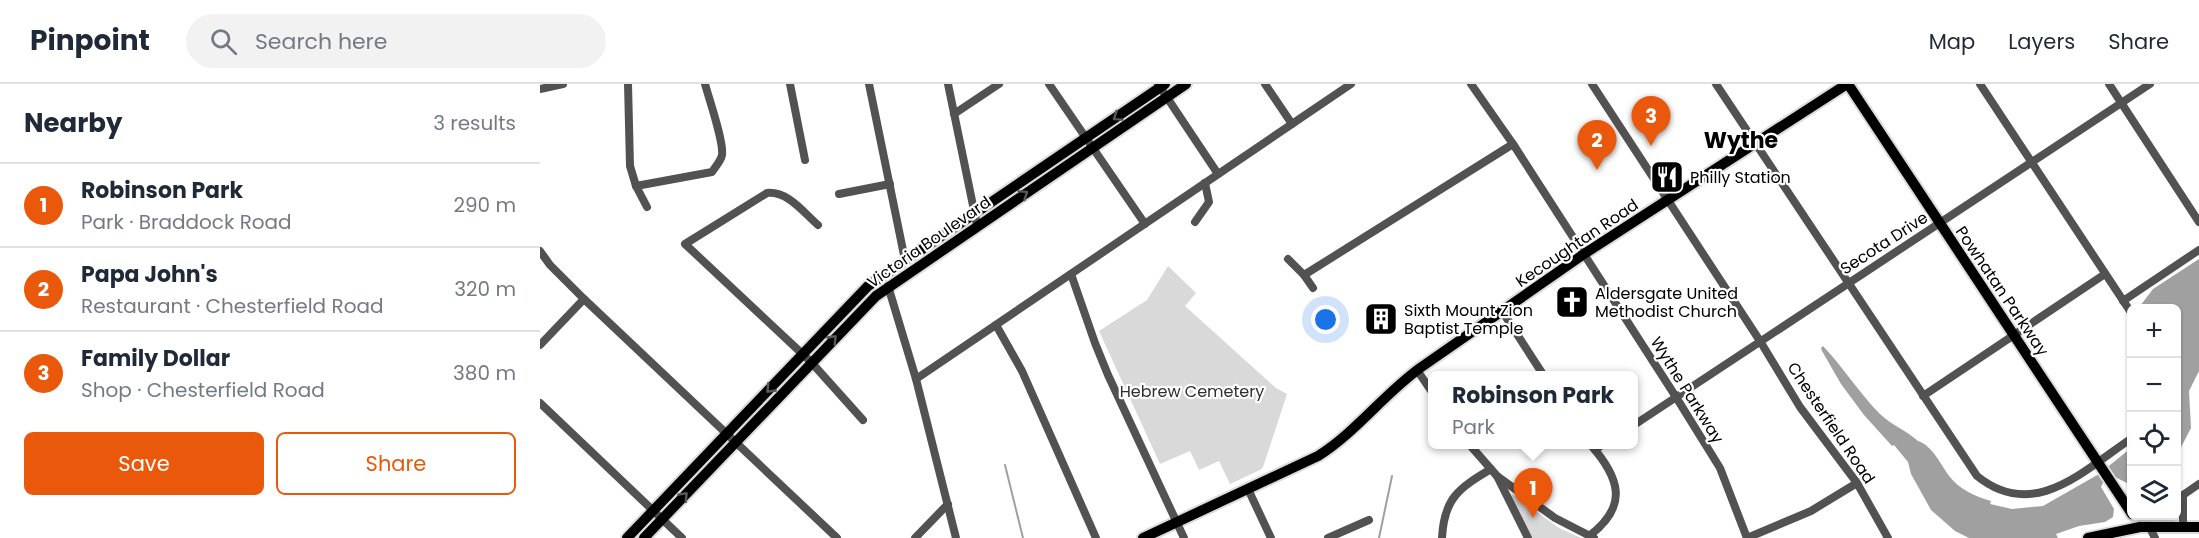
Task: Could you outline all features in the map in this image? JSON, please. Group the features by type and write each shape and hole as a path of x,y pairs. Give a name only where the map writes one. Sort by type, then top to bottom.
{"main road":[{"name":"Victoria Boulevard","path":"627,538 868,286 974,213 1186,84"},
{"name":"Kecoughtan Road","path":"1143,538 1318,456 1334,446 1417,370 1584,254 1847,84"},
{"name":"Powhatan Parkway","path":"1847,84 2127,507"},
{"name":"Victoria Boulevard","path":"644,538 866,304 1089,142 1161,85"},
{"name":"Powhatan Parkway","path":"2137,520 2144,526"},
{"path":"2088,538 2144,526 2199,527"}],"street":[{"path":"540,89 563,84"},
{"path":"627,84 630,166 636,186 647,207"},
{"path":"636,186 712,172 722,155 705,84"},
{"path":"790,84 805,160"},
{"path":"869,84 905,260"},
{"path":"948,84 977,225"},
{"path":"954,114 999,84"},
{"path":"1049,84 1145,224"},
{"path":"1265,84 1292,124"},
{"path":"916,379 1352,84"},
{"name":"Wythe Parkway","path":"1472,84 1513,144 1720,468 1747,538"},
{"name":"Chesterfield Road","path":"1592,84 1760,341 1800,407 1857,483 1888,538"},
{"path":"1716,84 1977,476 1989,486 2003,492 2025,496 2045,492 2103,470 2127,444"},
{"path":"1980,84 2127,307"},
{"path":"2109,84 2199,222"},
{"name":"Secota Drive","path":"1638,421 2150,84"},
{"path":"1161,85 1218,174"},
{"path":"1304,275 1513,144"},
{"path":"1195,222 1209,202 1205,183"},
{"path":"839,194 890,184"},
{"path":"818,225 785,196 777,192 766,193 685,244 803,354 863,420"},
{"path":"2123,301 2199,250"},
{"path":"540,251 550,265 584,299 837,538"},
{"path":"1288,259 1313,288"},
{"path":"1071,274 1108,375 1184,538"},
{"path":"1923,396 2106,274"},
{"path":"888,286 916,379 956,538"},
{"path":"540,345 584,299"},
{"path":"1502,312 1541,371"},
{"path":"996,325 1022,371 1096,538"},
{"path":"1417,370 1428,386"},
{"path":"540,403 682,538"},
{"path":"1473,449 1497,476 1555,518 1592,537 1611,514 1617,493 1610,471 1594,449"},
{"path":"1442,538 1445,512 1453,495 1467,483 1491,469"},
{"path":"1497,476 1528,538"},
{"path":"1747,538 1811,511 1857,483"},
{"path":"2183,527 2183,495 2199,484"},
{"path":"1248,489 1271,538"},
{"path":"915,538 948,504"},
{"path":"1328,538 1369,520"},
{"name":"Powhatan Parkway","path":"2144,526 2155,538"}],"green space":[{"name":"Hebrew Cemetery","path":"1168,266 1196,293 1185,306 1276,388 1287,394 1263,467 1230,484 1219,461 1199,470 1190,451 1160,464 1099,331 1147,300"},
{"path":"1512,494 1559,528 1581,538 1531,538"}],"shaded area":[{"path":"2199,259 2199,371 2189,391 2191,428 2181,447 2181,304 2142,304 2153,289"},
{"path":"1823,346 1880,414 1928,447 1958,485 1974,495 1991,501 1990,504 2012,509 2043,506 2099,474 2127,451 2127,483 2113,476 2104,480 2101,487 2114,509 2113,517 2105,522 2079,526 2056,534 2058,538 1969,538 1955,531 1931,510 1911,474 1908,462 1864,415 1841,384 1821,348"}],"waterway":[{"path":"1005,465 1023,538"},
{"path":"1379,538 1392,476"}],"place":[{"name":"Family Dollar","path":"1651,146"},
{"name":"Papa John's","path":"1597,170"},
{"name":"Philly Station","path":"1667,177"},
{"name":"Aldersgate United Methodist Church","path":"1572,302"},
{"name":"Sixth Mount Zion Baptist Temple","path":"1381,319"},
{"name":"Robinson Park","path":"1533,518"}],"district":[{"name":"Wythe","path":"1741,140"}]}
